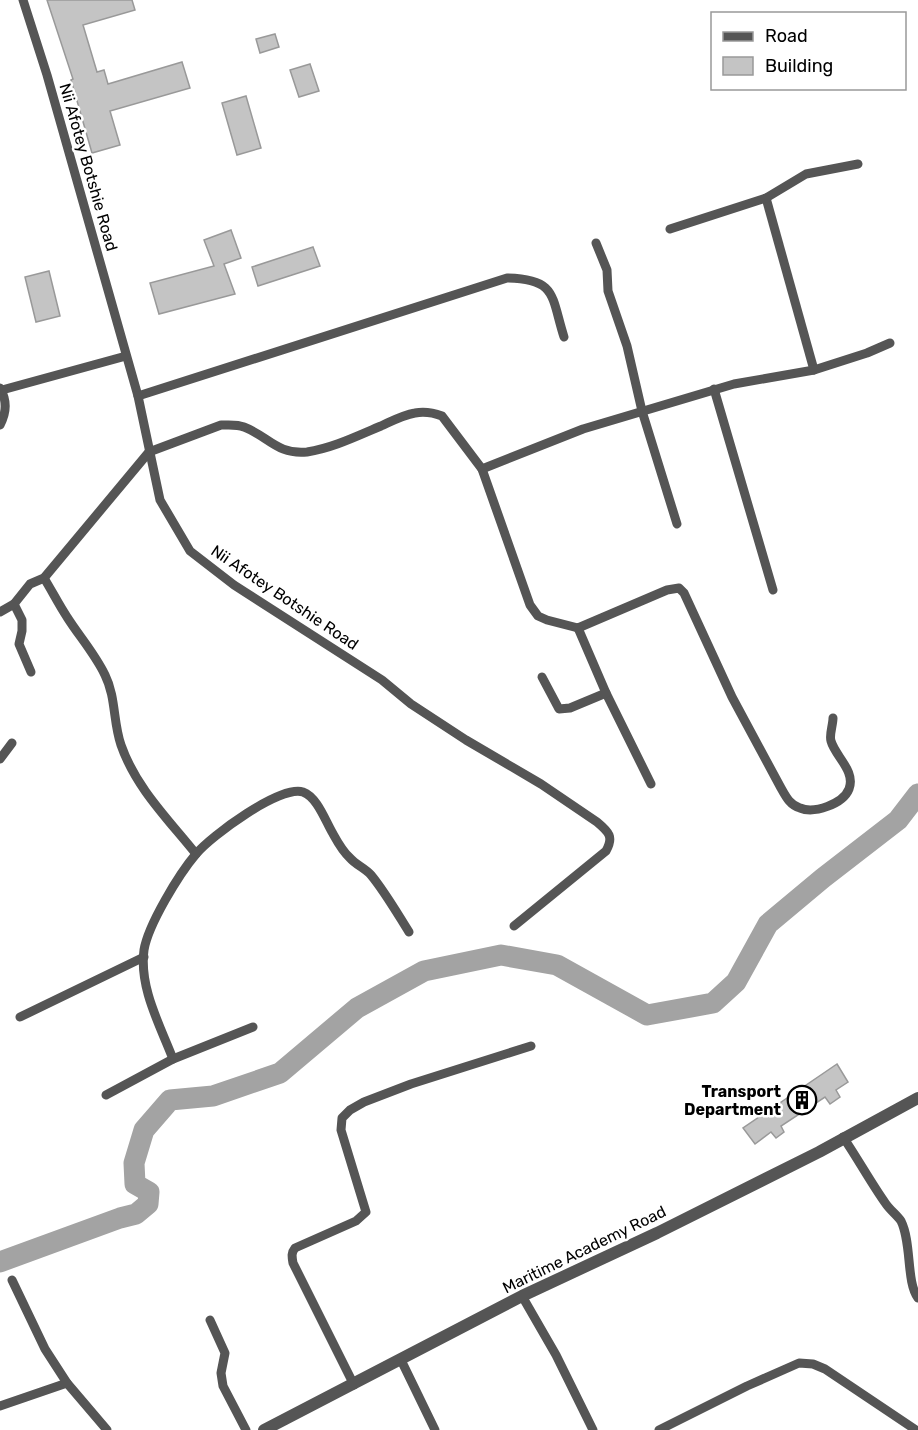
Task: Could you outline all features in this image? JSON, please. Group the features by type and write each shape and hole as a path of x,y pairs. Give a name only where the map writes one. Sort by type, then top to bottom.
{"street":[{"name":"Nii Afotey Botshie Road","path":"23,0 47,75 138,396 160,500 190,551 234,585 382,680 420,710 541,784 605,828 610,837 611,843 606,851 514,926"},
{"path":"670,229 766,198 806,174 858,164"},
{"path":"766,198 814,370"},
{"path":"596,243 607,270 608,291 627,346 642,411 676,524"},
{"path":"138,396 507,278 526,278 543,284 549,291 564,337"},
{"path":"482,469 583,429 714,389 814,370 890,343"},
{"path":"0,425 6,411 1,389 126,356"},
{"path":"714,389 773,590"},
{"path":"0,612 14,604 30,584 44,578 149,452 221,425 234,425 244,427 277,448 308,452 346,441 416,412 433,412 442,416 482,469 530,605 538,616 578,628 667,590 679,588 684,593 732,696 781,788 788,800 799,808 816,810 825,807 844,795 849,788 850,778 831,740 833,718"},
{"path":"44,578 105,675 112,692 115,723 129,766 141,786 196,854"},
{"path":"14,604 22,620 19,644 31,672"},
{"path":"578,628 606,693 651,783"},
{"path":"542,677 559,709 570,708 606,693"},
{"path":"0,759 12,742"},
{"path":"173,1059 147,990 144,957 147,937 179,879 196,854 261,804 285,793 304,793 314,800 344,853 372,876 409,932"},
{"path":"20,1017 144,957"},
{"path":"106,1095 173,1059 253,1027"},
{"path":"354,1385 292,1257 292,1252 296,1248 356,1221 366,1212 341,1131 342,1118 364,1102 411,1084 531,1046"},
{"name":"Maritime Academy Road","path":"268,1429 522,1296 657,1233 918,1098"},
{"path":"843,1137 887,1207 900,1219 910,1251 912,1283 918,1298"},
{"path":"12,1280 45,1349 67,1383 107,1430"},
{"path":"522,1296 556,1356 593,1430"},
{"path":"210,1320 225,1353 221,1373 223,1386 246,1430"},
{"path":"401,1360 435,1430"},
{"path":"659,1430 799,1363 813,1364 825,1369 916,1430"},
{"path":"0,1406 67,1383"}],"building":[{"path":"47,0 132,0 135,10 83,25 97,72 104,70 108,84 182,62 190,88 110,111 120,145 92,153 71,80 73,79"},
{"path":"275,34 279,47 260,53 256,39"},
{"path":"310,64 319,91 299,97 290,70"},
{"path":"246,96 261,148 237,155 222,103"},
{"path":"231,230 241,258 224,264 235,294 159,314 150,283 214,266 204,240"},
{"path":"313,247 320,266 258,286 252,267"},
{"path":"49,271 60,316 36,322 25,277"},
{"name":"Transport Department","path":"837,1064 848,1082 836,1090 840,1097 830,1104 825,1097 781,1126 784,1132 776,1138 771,1132 755,1144 743,1128"}],"waterway":[{"path":"0,1262 136,1214 148,1204 149,1192 135,1184 134,1163 144,1130 170,1100 213,1096 280,1073 357,1008 424,971 501,955 557,965 647,1015 713,1003 736,982 768,924 898,820 918,794"}],"place":[{"name":"Transport Department","path":"802,1100"}]}
